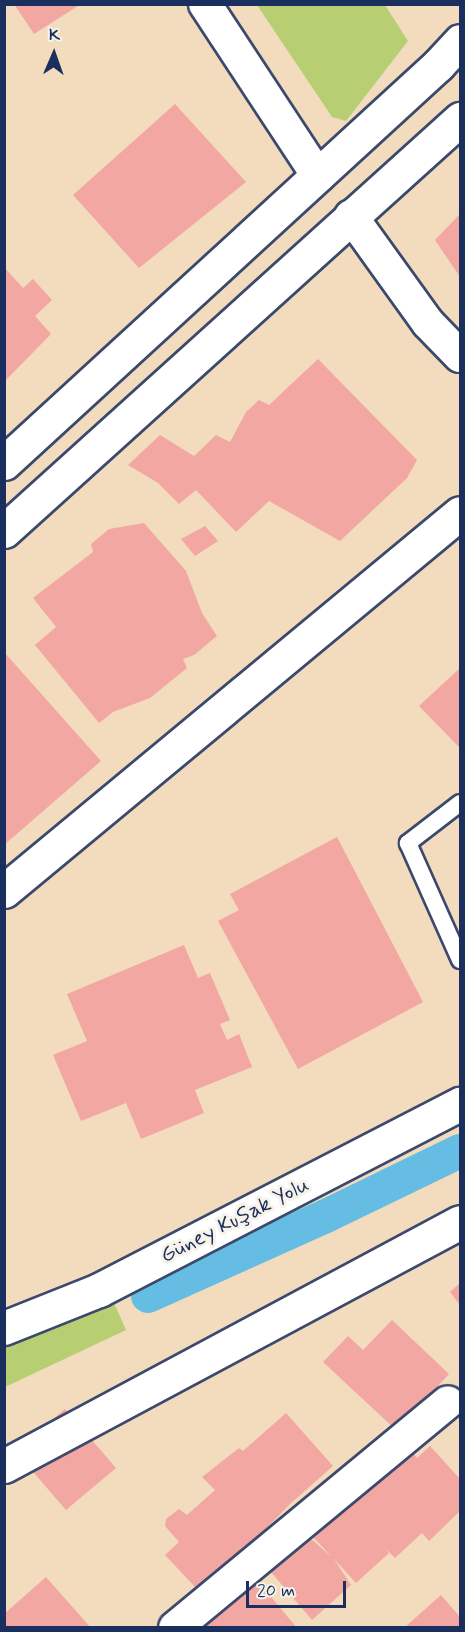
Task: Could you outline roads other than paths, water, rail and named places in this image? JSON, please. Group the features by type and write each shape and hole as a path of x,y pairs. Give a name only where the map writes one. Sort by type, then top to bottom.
{"main road":[{"path":"4,463 438,65 460,41"},
{"path":"4,531 460,119"},
{"path":"4,891 460,513"},
{"name":"Güney Kuşak Yolu","path":"4,1328 99,1290 460,1104"},
{"path":"4,1466 460,1222"}],"street":[{"path":"205,4 318,176"},
{"path":"351,216 428,323 460,356"},
{"path":"176,1628 448,1402"}],"lane":[{"path":"460,802 408,843 460,960"}],"waterway":[{"path":"148,1296 326,1216 460,1151"}]}
